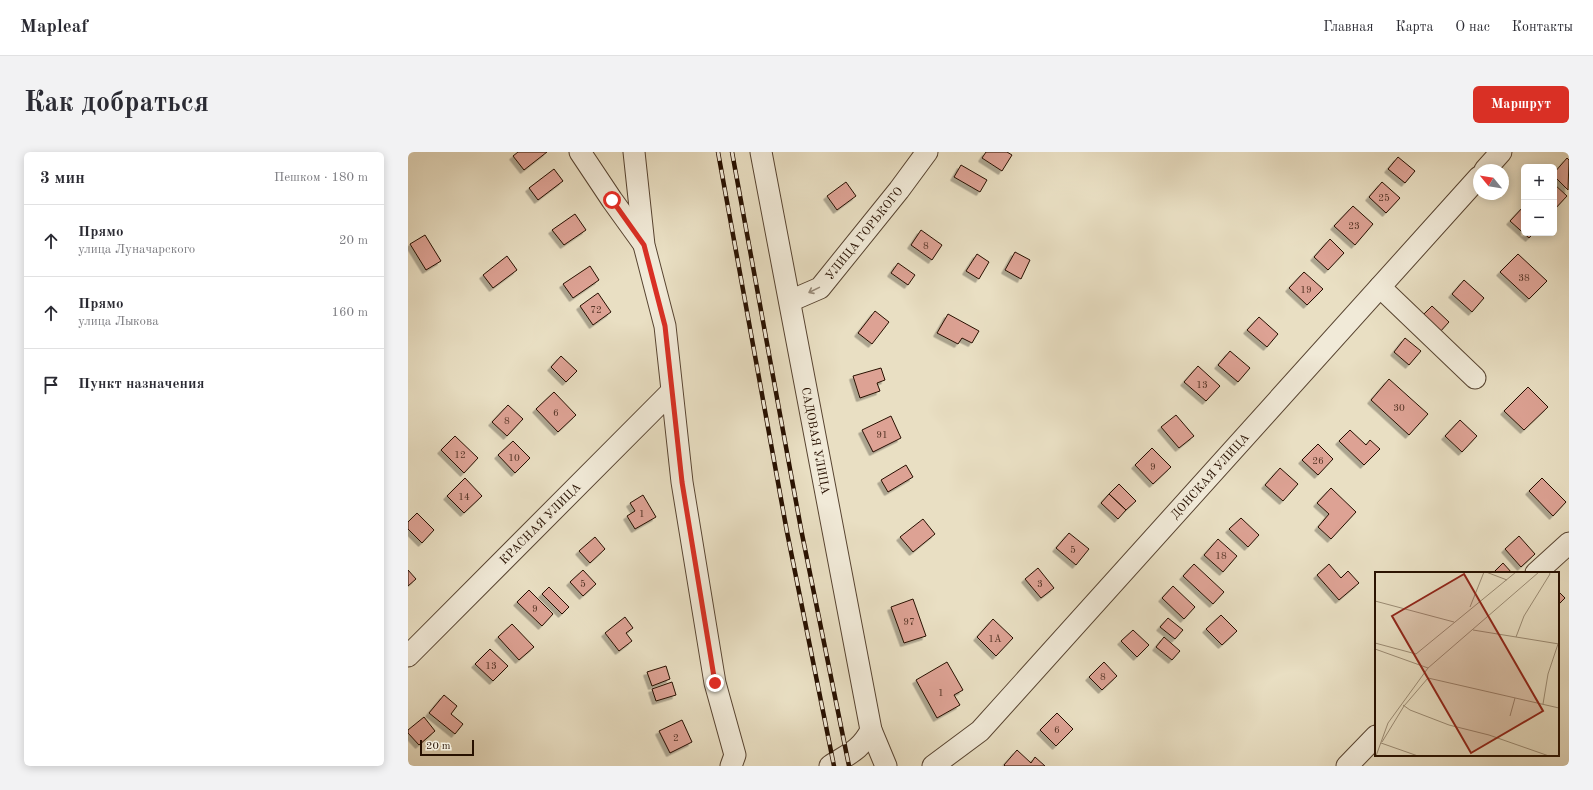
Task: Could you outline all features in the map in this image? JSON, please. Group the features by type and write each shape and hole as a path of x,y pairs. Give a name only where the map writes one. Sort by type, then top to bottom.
{"street":[{"path":"580,152 644,245"},
{"path":"634,152 644,245 665,326 682,482 715,683 735,755 731,766"},
{"name":"САДОВАЯ УЛИЦА","path":"761,152 871,730 886,766"},
{"name":"УЛИЦА ГОРЬКОГО","path":"790,301 820,288 900,190 927,152"},
{"path":"1490,164 1501,152"},
{"name":"ДОНСКАЯ УЛИЦА","path":"933,766 980,731 1473,184"},
{"path":"1380,287 1475,378"},
{"name":"КРАСНАЯ УЛИЦА","path":"408,656 671,392"},
{"path":"1537,572 1569,543"},
{"path":"838,761 856,751 862,745 871,730"},
{"path":"1347,766 1375,737"}],"building":[{"path":"518,152 547,152 524,170 513,156"},
{"path":"986,152 1007,152 1012,155 1002,171 982,158"},
{"path":"1398,157 1415,171 1405,183 1388,169"},
{"path":"1567,158 1569,160 1568,190 1557,179 1557,170"},
{"path":"961,165 987,180 980,192 954,177"},
{"path":"554,169 563,181 538,200 529,188"},
{"path":"846,182 856,196 837,210 827,196"},
{"path":"1382,182 1400,198 1386,213 1369,197"},
{"path":"1557,187 1567,196 1557,207"},
{"path":"1353,206 1373,224 1355,245 1334,226"},
{"path":"1521,209 1521,231 1510,221"},
{"path":"575,214 586,230 564,245 552,230"},
{"path":"921,230 942,245 932,260 911,245"},
{"path":"425,235 441,261 426,270 410,244"},
{"path":"1330,239 1344,253 1328,270 1314,257"},
{"path":"1015,252 1030,260 1021,279 1005,270"},
{"path":"977,254 989,262 979,279 966,271"},
{"path":"1518,254 1547,281 1529,299 1500,272"},
{"path":"507,256 517,270 493,288 483,275"},
{"path":"898,263 915,275 908,285 891,273"},
{"path":"590,266 599,280 573,298 563,284"},
{"path":"1304,272 1323,289 1307,305 1289,288"},
{"path":"1464,280 1484,298 1472,312 1452,294"},
{"path":"598,293 611,312 593,325 580,306"},
{"path":"1432,306 1449,322 1439,333 1422,316"},
{"path":"875,311 889,322 872,344 858,333"},
{"path":"948,314 979,331 972,343 962,338 958,344 937,333"},
{"path":"1259,317 1278,334 1267,347 1247,330"},
{"path":"1405,338 1421,351 1409,365 1394,352"},
{"path":"1230,351 1250,368 1238,382 1218,365"},
{"path":"561,356 577,371 566,382 551,367"},
{"path":"1198,366 1220,386 1206,401 1184,382"},
{"path":"881,368 885,380 877,383 880,391 860,398 853,376"},
{"path":"1389,379 1428,414 1409,435 1371,400"},
{"path":"1528,387 1548,407 1524,430 1504,411"},
{"path":"554,392 576,415 558,432 536,409"},
{"path":"508,405 523,419 507,436 492,422"},
{"path":"1176,415 1194,436 1179,448 1161,427"},
{"path":"891,416 901,438 873,452 862,430"},
{"path":"1460,420 1477,436 1462,452 1445,436"},
{"path":"1350,430 1366,445 1370,440 1380,449 1364,465 1339,441"},
{"path":"455,436 478,458 464,473 441,450"},
{"path":"513,441 530,458 515,473 498,455"},
{"path":"1318,444 1333,459 1318,475 1302,460"},
{"path":"1152,448 1171,467 1153,484 1135,465"},
{"path":"906,465 913,477 888,492 881,480"},
{"path":"1280,468 1298,484 1283,501 1265,485"},
{"path":"465,478 482,496 464,513 447,496"},
{"path":"1542,478 1566,502 1553,516 1529,491"},
{"path":"1119,484 1136,501 1126,510 1109,494"},
{"path":"1331,488 1356,512 1331,539 1318,527 1329,514 1317,503"},
{"path":"1109,494 1126,510 1118,519 1101,503"},
{"path":"643,495 656,517 635,529 627,516 635,511 630,503"},
{"path":"417,513 434,530 422,543 408,529 408,522"},
{"path":"1241,518 1259,535 1248,547 1229,529"},
{"path":"923,519 935,534 913,552 900,537"},
{"path":"1069,533 1089,549 1076,565 1056,548"},
{"path":"1519,536 1535,554 1521,567 1505,549"},
{"path":"595,537 605,549 590,563 579,551"},
{"path":"1218,539 1237,556 1223,572 1204,555"},
{"path":"1503,563 1511,572 1494,572"},
{"path":"1194,564 1224,592 1213,604 1183,576"},
{"path":"1329,564 1341,578 1348,571 1359,583 1339,600 1317,575"},
{"path":"1038,568 1054,588 1041,598 1025,579"},
{"path":"408,570 416,579 408,586"},
{"path":"583,570 596,584 583,596 570,582"},
{"path":"1173,586 1195,607 1184,619 1162,598"},
{"path":"549,587 569,607 562,614 542,594"},
{"path":"529,590 553,614 542,626 517,602"},
{"path":"1559,592 1565,598 1559,604"},
{"path":"913,599 926,636 904,643 891,607"},
{"path":"1221,615 1237,631 1222,645 1206,629"},
{"path":"625,617 633,628 626,633 632,641 619,651 605,633"},
{"path":"1168,618 1183,630 1175,639 1160,627"},
{"path":"993,619 1013,638 996,656 977,637"},
{"path":"512,624 534,647 519,660 498,637"},
{"path":"1133,630 1149,645 1137,657 1121,641"},
{"path":"1164,637 1180,651 1172,660 1156,647"},
{"path":"490,649 508,666 493,681 475,664"},
{"path":"947,662 963,690 954,695 960,705 937,718 916,680"},
{"path":"1104,662 1117,676 1102,690 1089,677"},
{"path":"666,666 670,679 652,686 647,672"},
{"path":"672,682 676,695 656,701 652,689"},
{"path":"444,695 457,706 451,714 463,724 455,734 429,713"},
{"path":"1057,713 1073,729 1056,746 1040,730"},
{"path":"424,717 435,731 419,745 408,733 408,730"},
{"path":"682,720 692,742 670,753 659,731"},
{"path":"1017,750 1031,763 1035,757 1045,766 1005,766 1004,765"}],"railway":[{"path":"718,152 787,532 834,766"},
{"path":"732,152 801,529 849,766"}],"route":[{"path":"612,200 644,245 665,326 682,482 715,683"}]}
